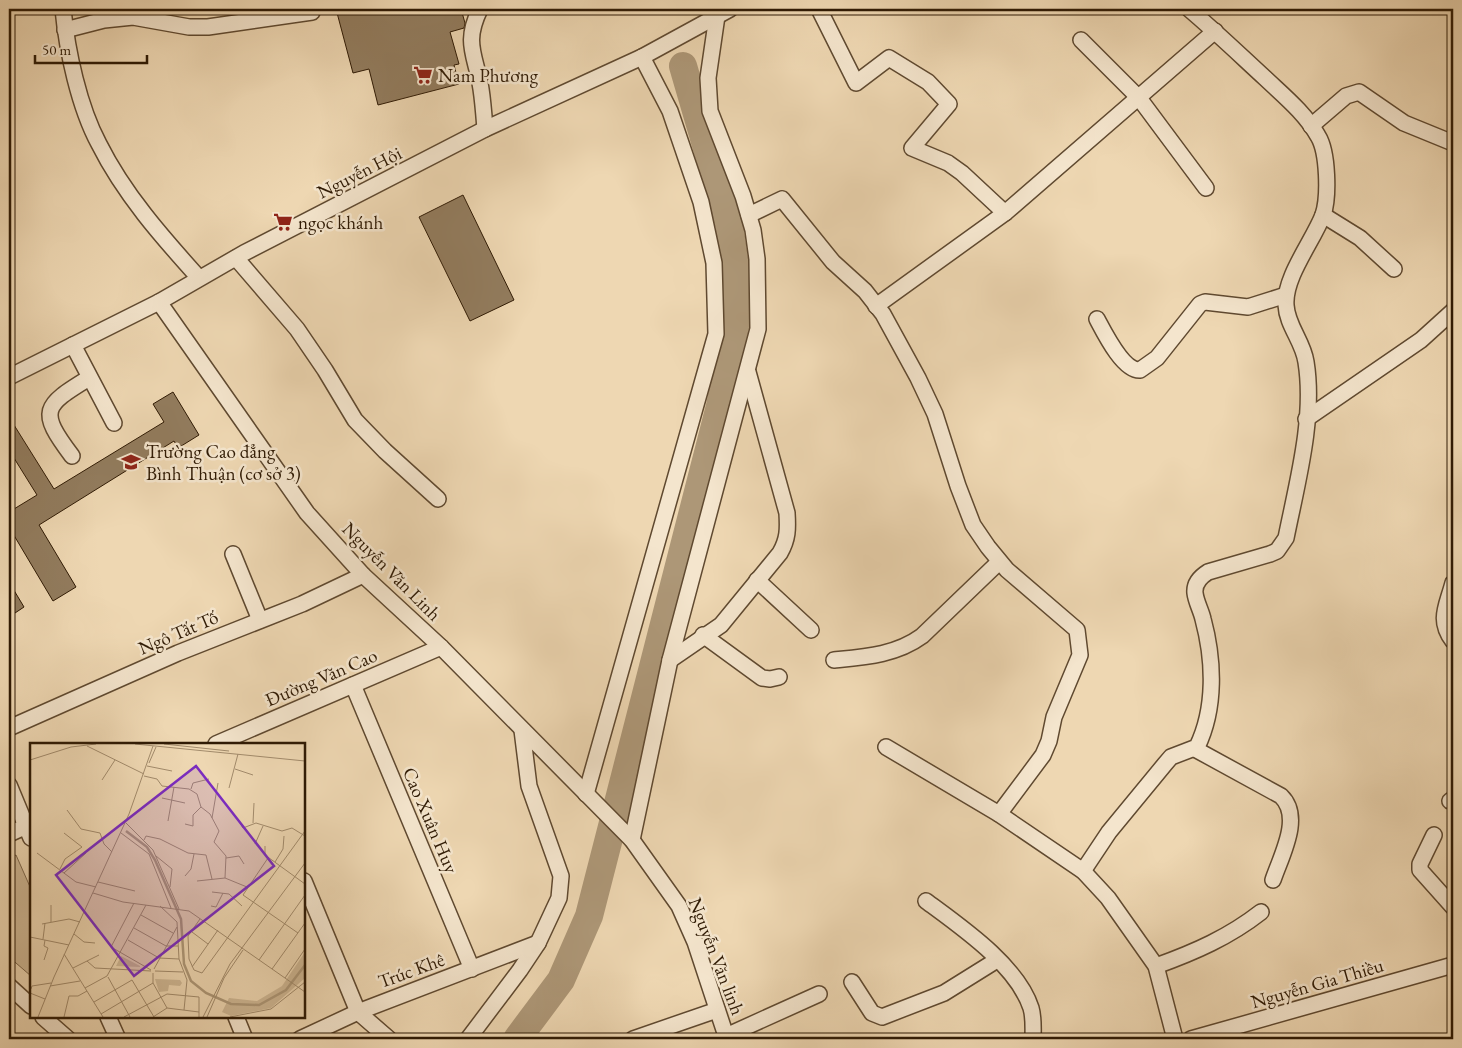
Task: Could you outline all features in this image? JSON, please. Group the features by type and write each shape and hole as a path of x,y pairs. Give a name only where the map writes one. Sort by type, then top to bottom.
{"street":[{"path":"63,9 65,30 81,94 98,142 112,170 160,235 199,278"},
{"path":"480,9 472,29 472,50 481,88 485,129"},
{"path":"819,9 856,83 889,58 928,82 949,104 912,148 948,163 962,173 1005,213"},
{"path":"1083,871 1109,832 1171,757 1195,748 1202,736 1208,716 1212,684 1204,620 1195,593 1196,583 1200,576 1208,572 1270,554 1282,546 1286,538 1305,438 1308,381 1306,361 1302,345 1289,320 1286,295 1323,215 1326,183 1320,138 1304,115 1189,9"},
{"path":"65,30 104,20 133,17 189,27 208,27 312,12"},
{"path":"632,840 670,660 758,329 757,259 749,215 710,111 708,78 724,12"},
{"name":"Nguyễn Hội","path":"9,377 159,302 236,258 485,129 642,56 724,12"},
{"path":"876,306 1005,213 1215,31"},
{"path":"1081,40 1139,98 1206,188"},
{"path":"586,794 716,334 714,263 701,202 670,112 642,56"},
{"path":"1311,126 1346,96 1359,92 1404,123 1453,143"},
{"path":"749,215 782,199 833,262 865,291 876,306 918,378 934,414 958,486 974,525 999,562 1077,630 1080,655 1054,717 1049,741 1043,756 999,814"},
{"path":"1323,215 1360,238 1394,269"},
{"path":"236,258 298,329 355,420 385,451 438,499"},
{"path":"1097,318 1112,348 1132,368 1140,370 1157,358 1200,304 1206,302 1248,307 1286,295"},
{"name":"Nguyễn Văn Linh","path":"159,302 307,513 363,575 441,647 632,840"},
{"path":"1306,419 1421,340 1453,312"},
{"path":"73,345 114,423"},
{"path":"670,660 721,624 780,554 786,543 788,531 787,513 747,371"},
{"path":"72,456 54,432 49,420 51,408 64,393 89,378"},
{"path":"233,554 260,620"},
{"path":"834,660 888,653 911,644 922,636 999,562"},
{"name":"Ngô Tất Tố","path":"9,728 178,653 363,575"},
{"path":"757,580 811,630"},
{"path":"1453,583 1443,617 1444,627 1453,641"},
{"path":"703,635 762,678 770,680 779,677"},
{"name":"Đường Văn Cao","path":"221,743 245,738 353,685 441,647"},
{"name":"Cao Xuân Huy","path":"353,685 472,969"},
{"path":"468,1039 538,943 559,898 561,876 530,786 522,730"},
{"path":"886,747 999,814 1083,871 1108,898 1156,966 1175,1039"},
{"path":"1195,748 1281,796 1288,803 1291,818 1288,835 1274,880"},
{"path":"9,785 30,829 9,834"},
{"path":"1434,835 1420,864 1420,870 1453,907"},
{"name":"Nguyễn Văn linh","path":"632,840 679,906 695,942 726,1038"},
{"path":"305,883 358,1012 389,1039"},
{"path":"926,901 975,937 997,960 1027,999 1032,1010 1033,1039"},
{"path":"1156,966 1195,952 1218,940 1261,912"},
{"name":"Trúc Khê","path":"300,1039 358,1012 538,943"},
{"path":"852,982 872,1013 882,1017 944,993 997,960"},
{"name":"Nguyễn Gia Thiều","path":"1191,1039 1453,965"},
{"path":"9,986 30,1005"},
{"path":"726,1038 819,994"},
{"path":"633,1039 717,1010"},
{"path":"44,1018 68,1039"},
{"path":"108,1018 118,1039"},
{"path":"236,1018 245,1039"}],"shaded area":[{"path":"16,855 30,887 30,975 9,957 9,858"}],"building":[{"path":"336,9 461,9 465,23 464,28 450,32 459,64 454,65 459,84 378,105 369,69 353,73"},
{"path":"463,195 514,300 470,321 419,217"},
{"path":"173,392 199,435 178,448 174,441 39,525 76,587 53,601 9,527 9,512 37,495 9,450 9,417 54,489 164,422 153,404"},
{"path":"9,582 24,607 9,617"}],"waterway":[{"path":"517,1039 561,980 589,916 720,406 737,317 737,279 729,224 683,66"}],"place":[{"name":"Nam Phương","path":"423,75"},
{"name":"ngọc khánh","path":"283,222"},
{"name":"Trường Cao đẳng Bình Thuận (cơ sở 3)","path":"131,462"}]}
